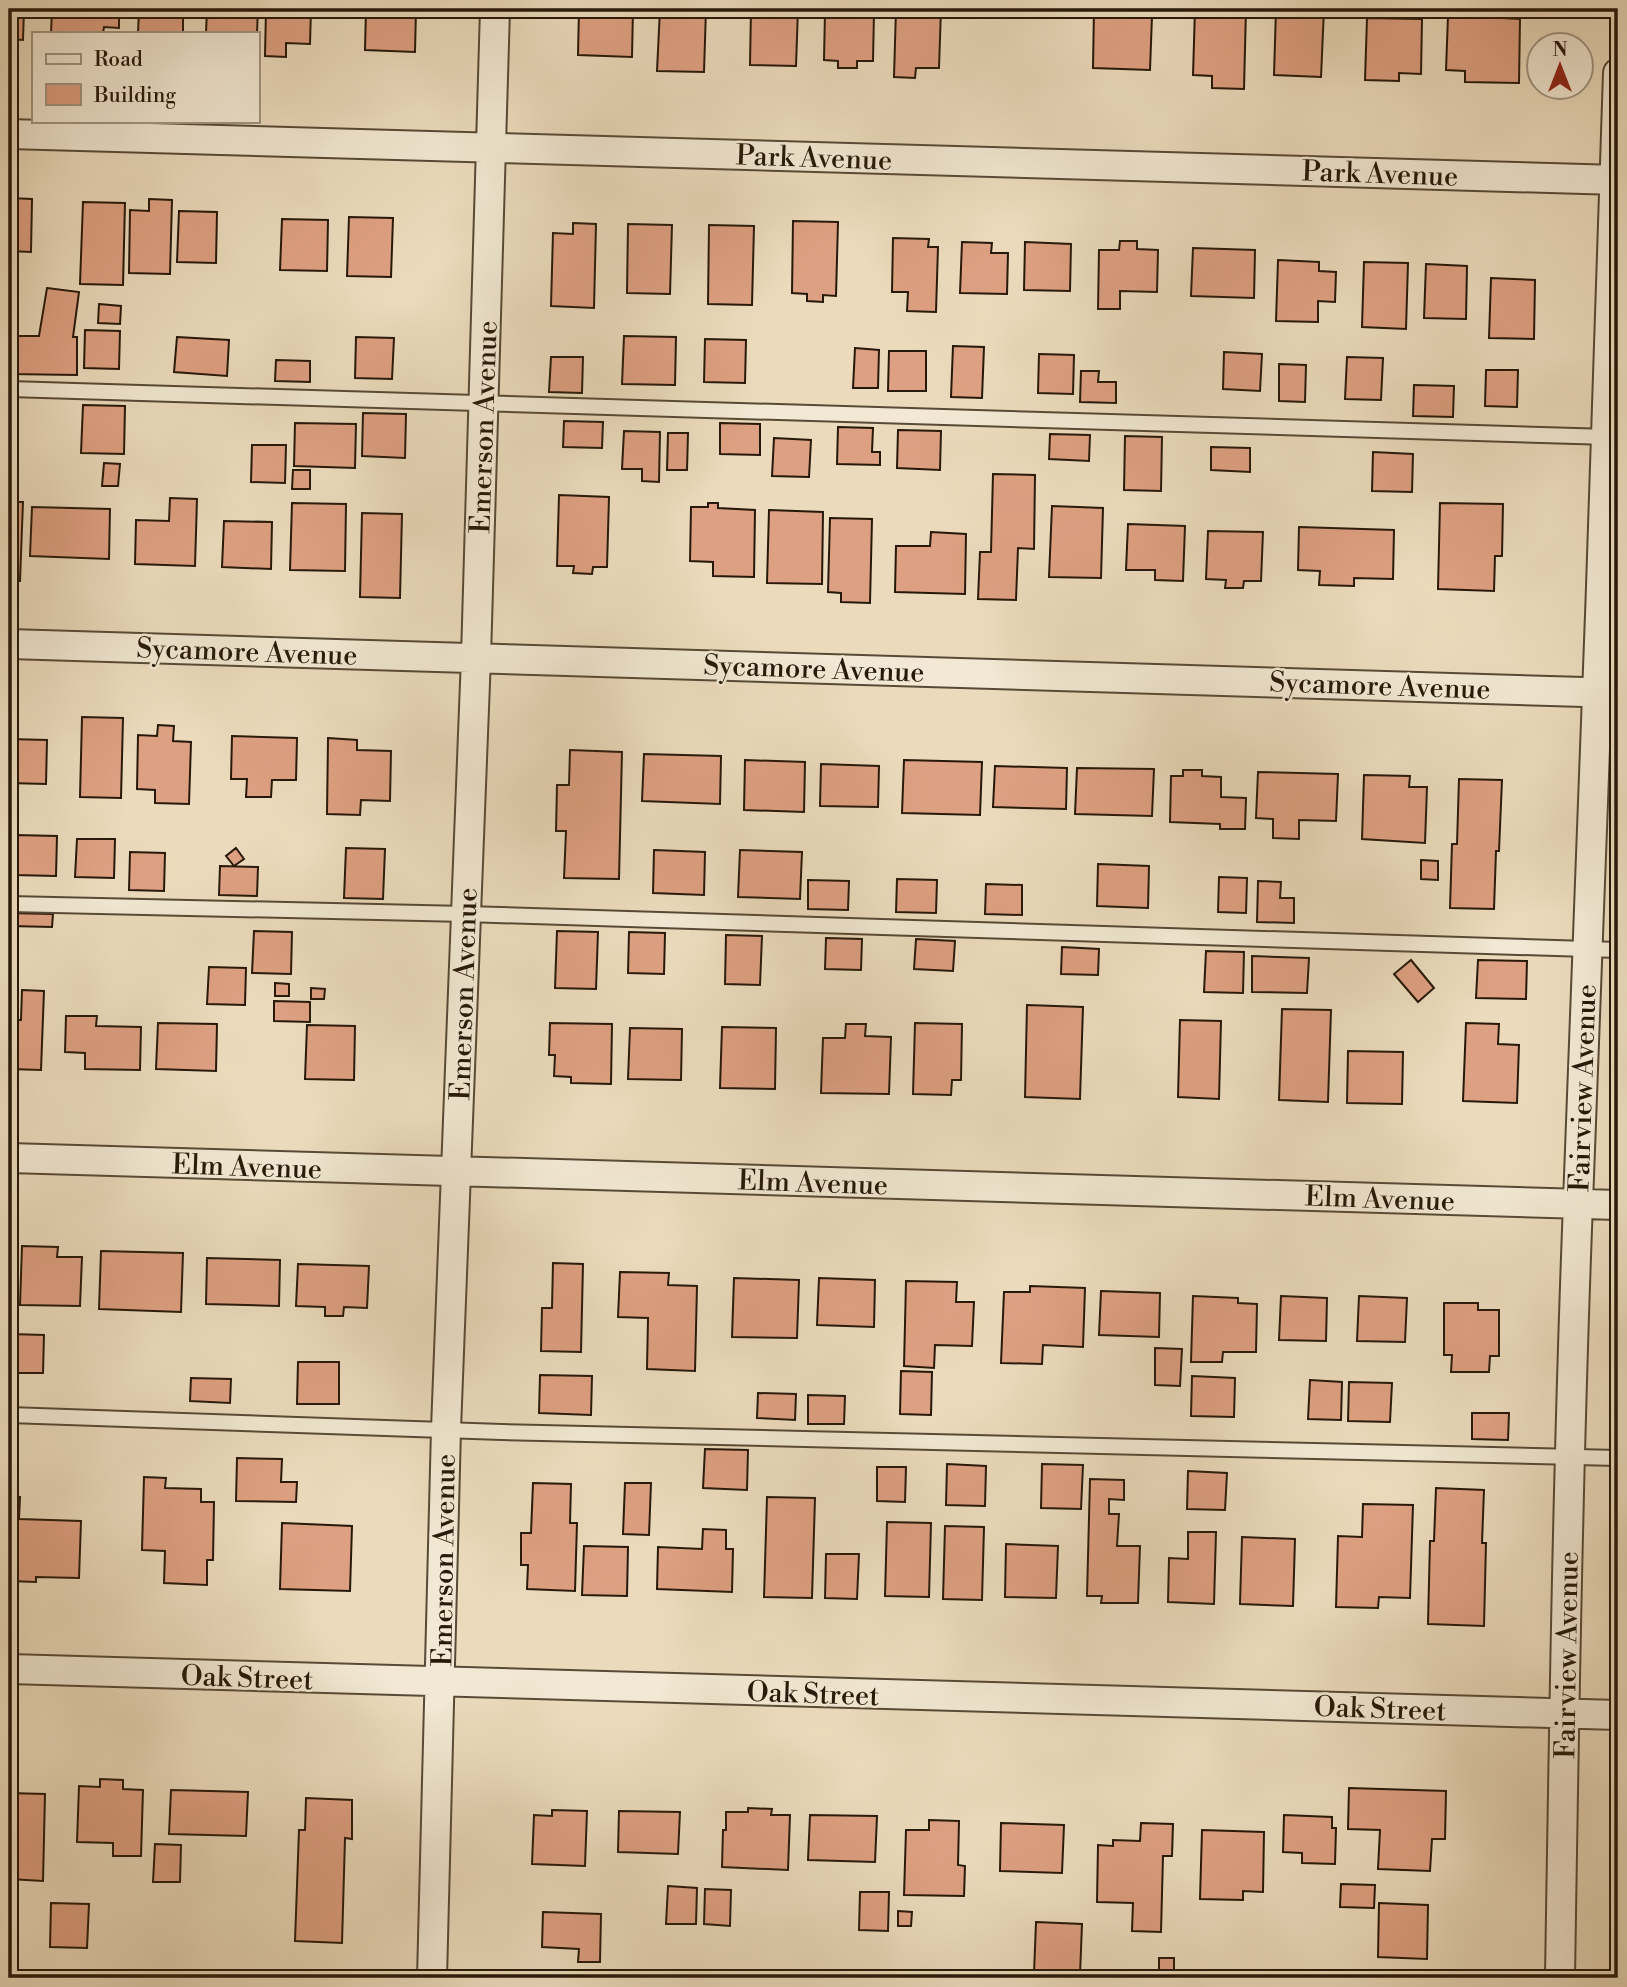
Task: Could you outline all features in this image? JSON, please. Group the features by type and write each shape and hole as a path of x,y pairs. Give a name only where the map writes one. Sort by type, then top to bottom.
{"street":[{"name":"Emerson Avenue","path":"432,1978 446,1429 476,657 495,9"},
{"name":"Fairview Avenue","path":"1560,1978 1577,1204 1587,950 1608,693 1618,73"},
{"name":"Park Avenue","path":"9,134 1617,180"},
{"name":"Sycamore Avenue","path":"9,644 1608,693"},
{"name":"Elm Avenue","path":"9,1158 1618,1205"},
{"name":"Oak Street","path":"9,1670 1618,1715"}],"lane":[{"path":"9,389 1612,437"},
{"path":"9,904 466,914 1618,950"},
{"path":"9,1415 446,1429 1618,1458"}],"building":[{"path":"9,9 24,9 23,40 9,39"},
{"path":"52,9 119,9 119,28 104,27 103,32 51,32"},
{"path":"139,9 183,9 183,32 138,32"},
{"path":"207,9 258,9 257,32 206,32"},
{"path":"266,9 311,9 310,44 286,43 286,57 265,56"},
{"path":"366,9 416,9 415,52 365,50"},
{"path":"579,9 633,9 632,57 578,55"},
{"path":"660,9 706,9 704,72 657,71"},
{"path":"751,9 798,9 796,66 750,65"},
{"path":"896,9 941,9 939,68 916,68 915,78 894,77"},
{"path":"1094,9 1117,9 1117,15 1152,16 1150,70 1093,68"},
{"path":"1195,9 1246,9 1244,89 1212,88 1212,76 1193,75"},
{"path":"1276,9 1324,9 1321,77 1274,75"},
{"path":"1482,9 1504,9 1503,18 1520,19 1519,83 1465,82 1465,71 1446,70 1448,16 1481,18"},
{"path":"825,11 874,12 873,61 857,61 857,68 838,68 838,61 824,60"},
{"path":"1367,18 1422,19 1421,74 1399,73 1399,81 1365,80"},
{"path":"9,198 32,199 31,252 9,251"},
{"path":"149,199 172,200 170,274 129,273 130,210 149,211"},
{"path":"83,202 125,203 123,285 80,284"},
{"path":"179,211 217,212 216,263 177,262"},
{"path":"349,217 393,218 391,277 347,276"},
{"path":"282,219 328,220 327,271 280,270"},
{"path":"793,221 838,222 836,296 823,295 823,302 807,301 807,294 792,293"},
{"path":"573,223 596,224 594,308 551,306 553,233 573,234"},
{"path":"628,224 672,225 670,294 627,293"},
{"path":"709,225 754,226 752,305 708,304"},
{"path":"893,238 929,239 928,247 938,247 936,312 907,311 908,292 892,292"},
{"path":"1120,241 1137,241 1137,249 1158,250 1157,292 1120,291 1120,309 1098,309 1099,250 1119,250"},
{"path":"962,242 992,243 991,253 1008,253 1007,294 960,293"},
{"path":"1025,242 1071,244 1070,291 1024,290"},
{"path":"1193,248 1255,250 1254,298 1191,296"},
{"path":"1278,260 1319,262 1319,271 1336,272 1335,302 1318,301 1318,322 1276,321"},
{"path":"1364,262 1408,263 1406,329 1362,327"},
{"path":"1426,264 1467,266 1466,319 1424,318"},
{"path":"1491,278 1535,280 1534,339 1489,338"},
{"path":"47,288 79,292 73,337 77,337 77,375 9,374 9,336 39,336"},
{"path":"99,304 121,306 120,324 98,323"},
{"path":"85,330 120,331 119,369 84,368"},
{"path":"624,336 676,337 675,385 622,384"},
{"path":"177,337 229,340 227,376 174,372"},
{"path":"356,337 394,338 392,379 355,378"},
{"path":"705,339 746,340 745,383 704,382"},
{"path":"953,346 984,347 982,398 951,397"},
{"path":"855,348 879,350 878,388 853,388"},
{"path":"889,351 926,351 926,391 888,391"},
{"path":"1224,352 1262,354 1260,391 1223,389"},
{"path":"1039,354 1074,355 1073,394 1038,393"},
{"path":"551,357 583,357 582,393 549,392"},
{"path":"1347,357 1383,358 1381,400 1345,399"},
{"path":"276,360 310,361 310,382 275,381"},
{"path":"1279,364 1306,365 1305,402 1279,401"},
{"path":"1486,370 1518,370 1517,407 1485,406"},
{"path":"1081,371 1099,371 1098,382 1116,382 1116,403 1080,402"},
{"path":"1414,385 1454,386 1453,417 1413,416"},
{"path":"83,405 125,406 124,454 81,453"},
{"path":"363,413 406,414 405,458 362,456"},
{"path":"9,415 18,415 17,456 9,456"},
{"path":"564,421 603,422 602,448 563,447"},
{"path":"295,423 356,424 355,468 294,466"},
{"path":"720,423 760,424 760,455 720,454"},
{"path":"838,427 873,428 872,452 880,452 880,465 837,464"},
{"path":"898,430 941,431 940,470 897,468"},
{"path":"624,431 660,432 659,482 642,481 642,469 622,469"},
{"path":"668,433 688,433 687,470 667,470"},
{"path":"1050,434 1090,435 1089,461 1049,459"},
{"path":"1125,436 1162,437 1161,491 1124,490"},
{"path":"774,438 811,440 809,477 772,476"},
{"path":"252,445 286,445 285,483 251,482"},
{"path":"1211,447 1250,448 1250,472 1211,470"},
{"path":"1373,452 1413,454 1412,492 1372,491"},
{"path":"104,463 120,464 118,486 102,486"},
{"path":"293,470 310,470 310,489 292,489"},
{"path":"993,474 1035,475 1034,549 1018,548 1016,600 978,599 980,552 991,552"},
{"path":"559,495 609,497 607,567 593,567 592,574 573,573 574,566 557,566"},
{"path":"170,498 197,499 195,566 135,564 136,520 169,521"},
{"path":"9,502 23,502 20,581 9,581"},
{"path":"292,503 346,504 345,571 290,570"},
{"path":"708,503 718,503 718,508 755,510 754,577 713,576 713,562 690,561 691,507 708,507"},
{"path":"1440,503 1503,504 1502,556 1495,556 1494,591 1438,589"},
{"path":"1052,506 1103,508 1101,578 1049,577"},
{"path":"32,507 110,509 109,559 30,556"},
{"path":"769,510 823,512 822,584 767,583"},
{"path":"362,513 402,514 400,598 360,597"},
{"path":"830,518 872,519 870,603 841,602 841,593 828,592"},
{"path":"224,521 272,522 271,569 222,567"},
{"path":"1128,524 1185,526 1183,581 1155,580 1155,570 1126,570"},
{"path":"1299,527 1394,530 1393,579 1354,578 1354,586 1319,585 1320,571 1298,570"},
{"path":"1208,531 1263,532 1261,581 1244,581 1243,588 1225,588 1226,580 1206,579"},
{"path":"931,532 966,534 965,594 895,592 896,546 930,546"},
{"path":"82,717 123,718 121,798 80,797"},
{"path":"158,725 174,726 173,741 191,742 189,804 155,803 155,790 137,789 138,735 157,736"},
{"path":"232,736 297,738 296,780 272,780 271,797 246,797 247,779 231,779"},
{"path":"328,738 357,740 357,750 391,751 390,801 361,800 360,815 327,814"},
{"path":"9,739 47,740 46,784 9,783"},
{"path":"570,750 622,752 619,879 564,878 566,831 556,831 557,785 569,785"},
{"path":"644,754 721,756 720,804 642,801"},
{"path":"745,760 805,762 804,812 744,810"},
{"path":"904,760 982,762 980,815 902,813"},
{"path":"821,764 879,766 878,807 820,806"},
{"path":"995,766 1067,768 1066,809 993,807"},
{"path":"1077,768 1154,769 1152,816 1075,814"},
{"path":"1183,770 1202,770 1202,776 1221,777 1221,797 1246,798 1245,829 1220,829 1220,824 1170,822 1171,776 1183,776"},
{"path":"1258,772 1338,774 1336,821 1299,820 1299,839 1273,838 1273,819 1256,818"},
{"path":"1364,775 1410,776 1409,787 1427,787 1425,843 1362,839"},
{"path":"1459,779 1502,780 1494,909 1450,908 1452,844 1457,844"},
{"path":"15,835 57,836 56,876 14,875"},
{"path":"77,839 115,839 114,878 75,877"},
{"path":"236,848 244,859 234,866 226,856"},
{"path":"346,848 385,849 383,899 344,898"},
{"path":"654,850 705,852 704,895 653,893"},
{"path":"740,850 802,852 800,899 738,897"},
{"path":"130,852 165,853 164,891 129,890"},
{"path":"1421,860 1438,861 1438,880 1421,879"},
{"path":"1098,864 1149,866 1148,908 1097,906"},
{"path":"220,866 258,867 257,896 219,895"},
{"path":"1219,877 1247,878 1246,913 1218,912"},
{"path":"897,879 937,880 936,913 896,912"},
{"path":"808,880 849,881 848,910 808,909"},
{"path":"1258,881 1281,882 1280,898 1294,898 1294,923 1257,922"},
{"path":"986,884 1022,885 1022,915 985,914"},
{"path":"9,913 53,914 52,927 9,926"},
{"path":"254,931 292,932 291,974 252,973"},
{"path":"557,931 598,932 596,989 555,988"},
{"path":"629,932 665,933 664,974 628,973"},
{"path":"726,935 762,936 760,985 725,984"},
{"path":"826,938 862,939 861,970 825,969"},
{"path":"916,939 955,941 953,971 914,969"},
{"path":"1062,947 1099,949 1098,975 1061,974"},
{"path":"1206,951 1244,952 1243,993 1204,992"},
{"path":"1252,956 1309,958 1307,993 1252,992"},
{"path":"1411,960 1434,988 1418,1002 1394,974"},
{"path":"1478,960 1527,961 1526,999 1476,998"},
{"path":"209,967 246,968 245,1005 207,1004"},
{"path":"275,983 289,984 289,996 275,996"},
{"path":"311,988 325,989 324,999 311,999"},
{"path":"22,990 44,991 41,1070 9,1069 9,1020 21,1020"},
{"path":"274,1001 310,1002 310,1022 274,1021"},
{"path":"1027,1005 1083,1007 1080,1099 1025,1097"},
{"path":"1282,1009 1331,1010 1328,1102 1279,1100"},
{"path":"66,1016 97,1016 96,1026 141,1027 140,1070 85,1069 85,1053 65,1052"},
{"path":"1180,1020 1221,1021 1219,1099 1178,1097"},
{"path":"158,1023 217,1024 216,1071 156,1069"},
{"path":"550,1023 612,1024 611,1084 571,1083 571,1077 554,1076 555,1055 549,1055"},
{"path":"915,1023 962,1024 961,1080 952,1080 951,1095 913,1094"},
{"path":"1466,1023 1499,1024 1498,1044 1519,1045 1517,1103 1463,1101"},
{"path":"846,1024 866,1024 865,1036 891,1037 889,1094 821,1093 823,1038 845,1038"},
{"path":"307,1025 355,1026 354,1080 305,1079"},
{"path":"722,1027 776,1028 775,1089 720,1088"},
{"path":"630,1028 682,1029 681,1080 628,1079"},
{"path":"1348,1051 1403,1052 1402,1104 1347,1103"},
{"path":"22,1246 58,1247 57,1257 82,1257 80,1306 20,1305"},
{"path":"101,1251 183,1253 181,1312 99,1309"},
{"path":"207,1258 280,1260 279,1306 206,1304"},
{"path":"553,1263 583,1264 581,1352 541,1351 542,1308 552,1308"},
{"path":"298,1264 369,1266 367,1308 344,1307 343,1316 325,1316 325,1307 296,1306"},
{"path":"620,1272 669,1273 668,1285 697,1286 695,1371 647,1369 648,1318 618,1317"},
{"path":"734,1278 799,1280 797,1338 732,1337"},
{"path":"819,1278 875,1280 874,1327 817,1325"},
{"path":"906,1281 957,1282 956,1302 974,1302 972,1346 935,1345 934,1368 904,1366"},
{"path":"1030,1286 1085,1288 1083,1347 1043,1345 1042,1364 1001,1363 1004,1292 1030,1292"},
{"path":"1101,1291 1160,1293 1159,1337 1099,1335"},
{"path":"1193,1296 1238,1298 1238,1303 1257,1304 1256,1352 1223,1352 1222,1362 1191,1362"},
{"path":"1281,1296 1327,1298 1326,1341 1279,1340"},
{"path":"1359,1296 1407,1298 1405,1342 1357,1341"},
{"path":"1444,1303 1478,1303 1478,1310 1499,1310 1499,1356 1490,1356 1489,1372 1451,1372 1452,1355 1444,1355"},
{"path":"9,1334 44,1335 43,1373 9,1373"},
{"path":"1155,1348 1182,1349 1180,1386 1155,1385"},
{"path":"298,1362 339,1362 339,1404 297,1404"},
{"path":"901,1371 932,1372 931,1415 900,1414"},
{"path":"540,1375 592,1376 591,1415 539,1413"},
{"path":"1192,1376 1235,1378 1234,1417 1191,1416"},
{"path":"191,1378 231,1379 230,1403 190,1401"},
{"path":"1310,1380 1342,1382 1341,1420 1308,1419"},
{"path":"1349,1382 1392,1383 1390,1422 1348,1421"},
{"path":"758,1393 796,1394 795,1420 757,1418"},
{"path":"808,1395 845,1396 844,1424 808,1424"},
{"path":"1472,1413 1509,1413 1508,1440 1472,1439"},
{"path":"705,1449 748,1450 747,1490 703,1488"},
{"path":"237,1458 282,1459 281,1482 297,1482 296,1502 236,1501"},
{"path":"947,1464 986,1466 985,1506 946,1505"},
{"path":"1042,1464 1083,1465 1081,1509 1041,1508"},
{"path":"877,1467 906,1467 905,1502 877,1501"},
{"path":"1188,1471 1227,1473 1225,1510 1187,1509"},
{"path":"144,1477 166,1478 165,1488 201,1489 201,1502 214,1502 213,1560 207,1560 207,1585 164,1583 165,1551 142,1550"},
{"path":"1090,1479 1124,1480 1124,1500 1109,1499 1109,1514 1119,1514 1117,1546 1140,1546 1138,1603 1101,1603 1102,1596 1087,1596"},
{"path":"533,1483 571,1484 570,1523 577,1523 575,1591 527,1589 528,1565 521,1565 521,1533 531,1533"},
{"path":"625,1483 651,1483 649,1535 623,1534"},
{"path":"1436,1488 1484,1490 1484,1626 1428,1624 1430,1541 1434,1541"},
{"path":"9,1497 20,1497 19,1519 81,1521 79,1578 36,1577 36,1582 9,1581"},
{"path":"767,1497 815,1498 812,1598 764,1597"},
{"path":"1363,1504 1413,1505 1410,1598 1379,1597 1378,1608 1336,1607 1338,1536 1362,1537"},
{"path":"887,1522 931,1523 929,1597 885,1596"},
{"path":"282,1523 352,1526 350,1591 280,1589"},
{"path":"945,1526 984,1527 982,1600 943,1599"},
{"path":"703,1529 726,1530 726,1549 733,1549 732,1592 657,1589 658,1547 702,1549"},
{"path":"1188,1532 1216,1532 1214,1604 1168,1602 1169,1558 1188,1559"},
{"path":"1242,1537 1295,1539 1293,1606 1240,1604"},
{"path":"1006,1544 1058,1546 1056,1598 1005,1597"},
{"path":"584,1546 628,1547 627,1596 582,1595"},
{"path":"826,1554 859,1554 857,1599 825,1598"},
{"path":"100,1779 123,1780 123,1789 143,1790 141,1856 113,1856 113,1843 77,1842 79,1786 100,1787"},
{"path":"1349,1788 1446,1791 1445,1839 1432,1839 1430,1871 1378,1869 1380,1830 1348,1829"},
{"path":"171,1790 248,1792 246,1836 169,1834"},
{"path":"9,1793 45,1794 43,1881 9,1879"},
{"path":"306,1798 352,1800 352,1839 345,1838 342,1943 295,1941 299,1830 305,1830"},
{"path":"748,1808 772,1809 771,1815 790,1815 788,1870 722,1867 726,1812 748,1812"},
{"path":"552,1810 587,1811 585,1866 532,1864 534,1815 552,1816"},
{"path":"619,1811 680,1812 678,1854 618,1852"},
{"path":"810,1815 877,1816 875,1862 808,1860"},
{"path":"1284,1815 1332,1817 1332,1828 1336,1828 1335,1864 1302,1863 1302,1853 1283,1852"},
{"path":"929,1820 959,1821 958,1865 965,1866 964,1896 904,1895 906,1830 929,1830"},
{"path":"1001,1823 1064,1825 1062,1873 1000,1871"},
{"path":"1141,1823 1173,1824 1172,1856 1163,1856 1161,1932 1132,1931 1133,1903 1097,1902 1098,1845 1113,1846 1113,1840 1140,1841"},
{"path":"1202,1830 1264,1832 1263,1892 1243,1891 1243,1900 1200,1899"},
{"path":"155,1844 181,1845 180,1882 153,1882"},
{"path":"1341,1884 1375,1885 1374,1908 1340,1907"},
{"path":"668,1886 697,1888 696,1924 666,1924"},
{"path":"705,1889 731,1890 730,1926 704,1924"},
{"path":"860,1892 889,1892 888,1931 859,1930"},
{"path":"51,1903 89,1904 87,1948 50,1947"},
{"path":"1379,1903 1428,1905 1427,1959 1378,1957"},
{"path":"898,1911 912,1912 911,1926 898,1926"},
{"path":"543,1912 601,1914 600,1962 578,1962 579,1949 542,1947"},
{"path":"1036,1922 1082,1924 1080,1975 1034,1973"},
{"path":"1159,1958 1174,1958 1174,1978 1159,1978"},
{"path":"652,1974 696,1975 696,1978 652,1978"}]}
